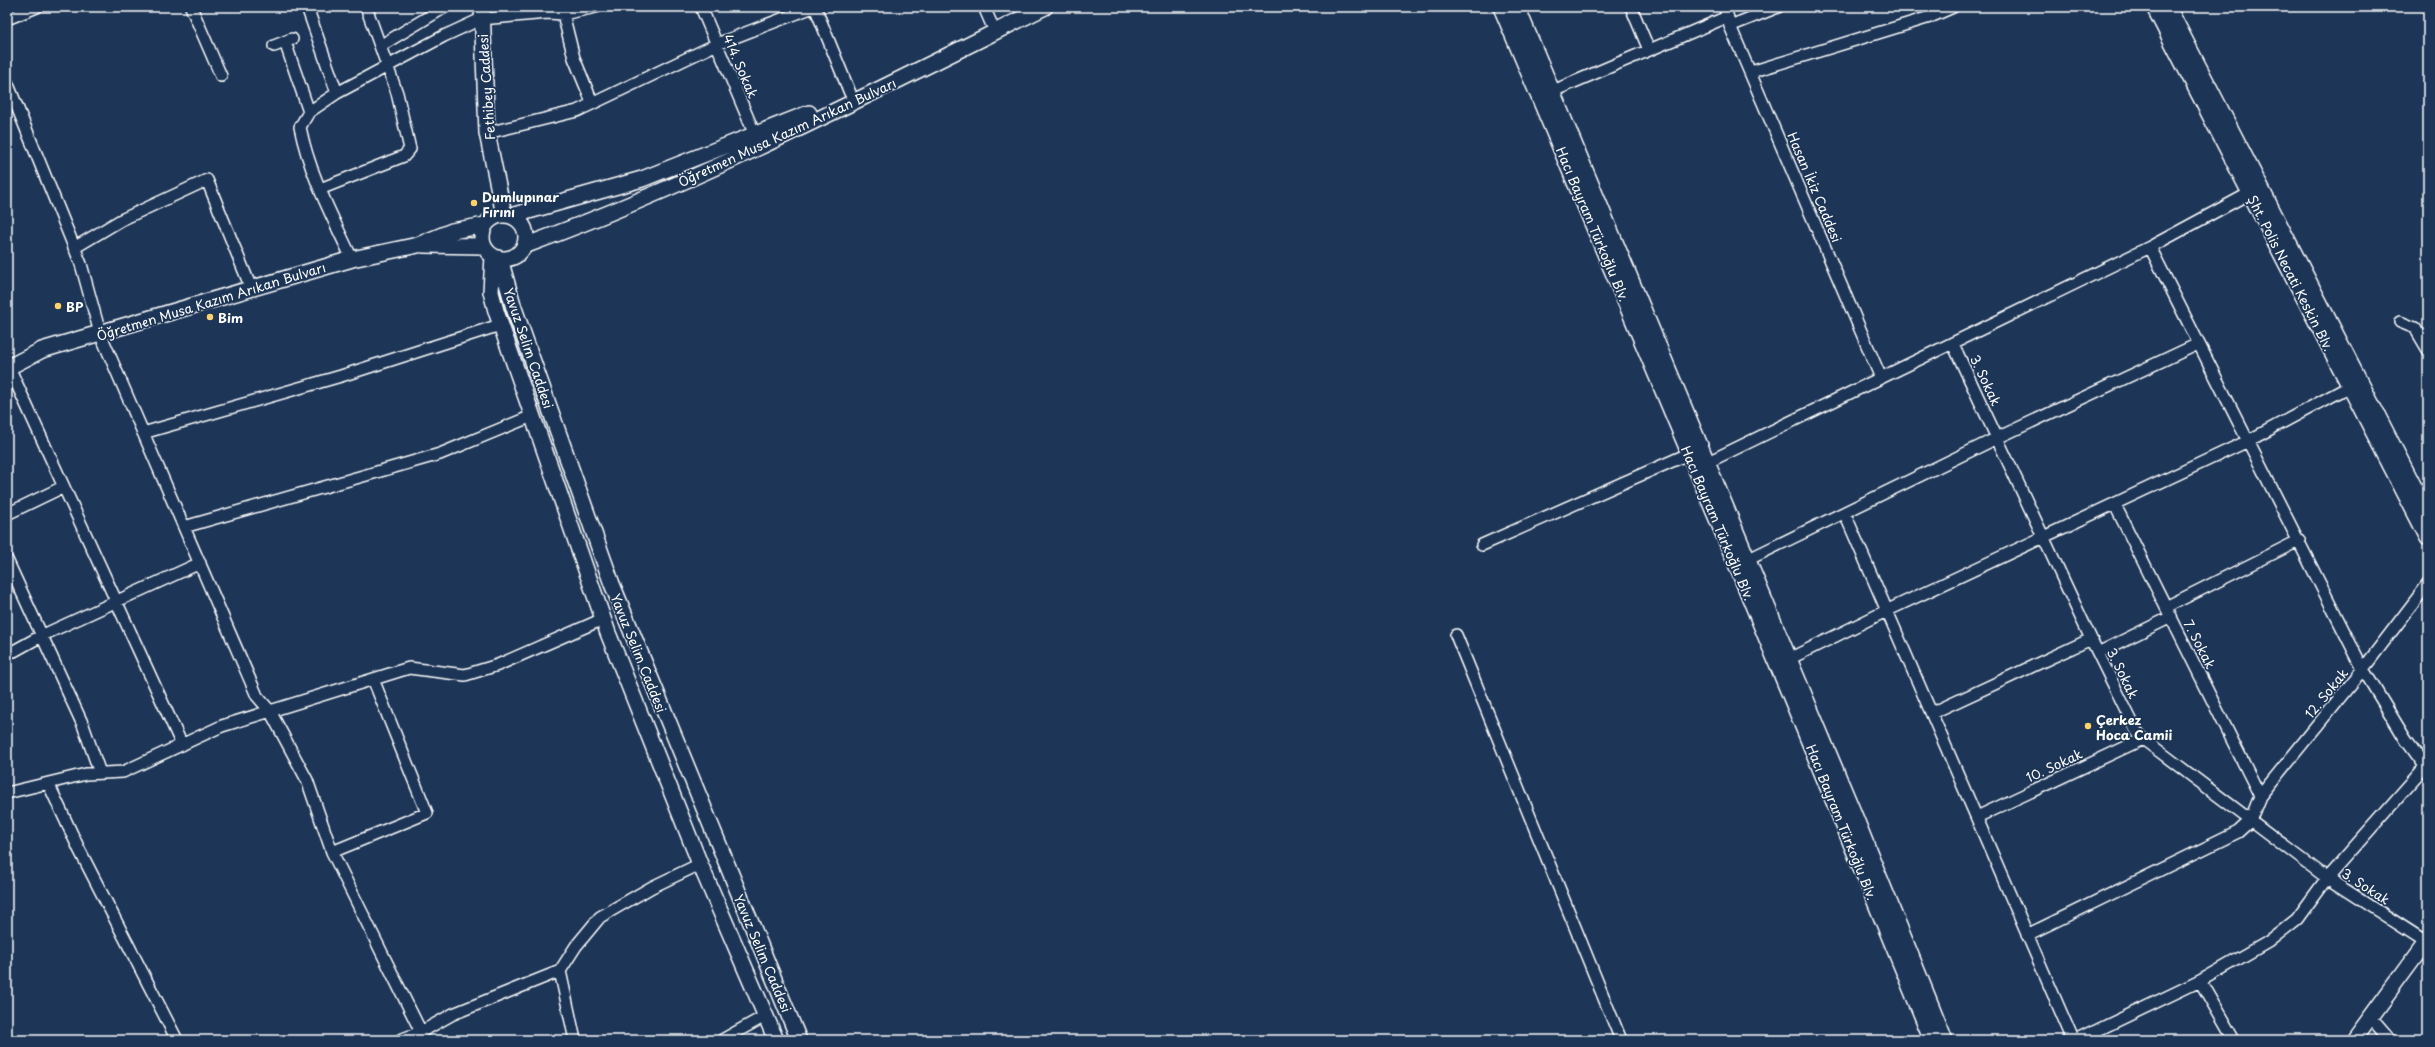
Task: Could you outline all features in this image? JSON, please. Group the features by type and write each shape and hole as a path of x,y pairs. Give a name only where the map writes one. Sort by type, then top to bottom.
{"street":[{"path":"7,19 37,7"},
{"path":"191,7 221,76"},
{"path":"320,189 404,156 410,149 405,123 388,68 366,7"},
{"path":"380,46 445,7"},
{"path":"352,259 320,189 304,148 300,127 309,112 337,93 388,68 482,13 563,14 596,7"},
{"name":"414. Sokak","path":"701,7 756,135"},
{"path":"487,133 577,111 592,102 717,44 814,7 852,97"},
{"path":"984,7 991,23"},
{"name":"Öğretmen Musa Kazım Arıkan Bulvarı","path":"524,246 594,220 720,165 1024,7"},
{"name":"Öğretmen Musa Kazım Arıkan Bulvarı","path":"507,215 642,179 756,135 852,97 1045,7"},
{"name":"Hacı Bayram Türkoğlu Blv.","path":"1502,7 1545,94 1699,455 1932,1040"},
{"name":"Hacı Bayram Türkoğlu Blv.","path":"1517,7 1545,94"},
{"path":"1630,7 1649,50"},
{"path":"1545,94 1728,17 1778,7"},
{"path":"1751,72 1930,18 1953,7"},
{"name":"Şht. Polis Necati Keskin Blv.","path":"2154,7 2250,193 2428,514"},
{"name":"Şht. Polis Necati Keskin Blv.","path":"2168,7 2355,384 2428,538"},
{"path":"311,8 337,93"},
{"name":"Fethibey Caddesi","path":"482,13 487,133 507,215"},
{"path":"563,14 574,58 592,102"},
{"name":"Hasan İkiz Caddesi","path":"1728,17 1881,378"},
{"path":"274,46 289,40 309,112"},
{"path":"7,82 74,248 100,333 143,433 258,696 270,711 307,780 332,852 421,1032"},
{"path":"74,248 121,220 207,180 251,288"},
{"path":"1482,545 1881,378 2150,247 2250,193"},
{"path":"507,215 522,224 525,231 524,246 514,256 492,254 482,239 485,225 496,216 507,215"},
{"name":"Öğretmen Musa Kazım Arıkan Bulvarı","path":"8,367 42,350 352,259 418,245 452,231 485,225"},
{"name":"Öğretmen Musa Kazım Arıkan Bulvarı","path":"418,245 492,254"},
{"path":"2077,1040 2200,981 2268,942 2297,919 2327,878 2426,769 2363,669 2300,540 2198,344 2150,247"},
{"name":"Yavuz Selim Caddesi","path":"492,254 491,292 500,325 603,619 700,864 776,1040"},
{"name":"Yavuz Selim Caddesi","path":"492,254 514,308 612,584 799,1040"},
{"path":"2400,322 2415,328 2428,350"},
{"path":"143,433 341,376 500,325"},
{"name":"3. Sokak","path":"1953,344 2091,639 2136,730 2143,739 2327,878 2427,942"},
{"path":"1747,560 1845,514 1997,438 2198,344"},
{"path":"8,367 182,745"},
{"path":"1789,659 1886,611 2045,538 2248,441 2355,384"},
{"path":"184,527 440,454 532,416"},
{"name":"Hacı Bayram Türkoğlu Blv.","path":"1699,455 1747,560 1789,659 1945,1040"},
{"path":"7,514 63,487"},
{"name":"7. Sokak","path":"2115,505 2260,796"},
{"path":"1845,514 2073,1040"},
{"path":"2098,653 2168,612 2300,540"},
{"path":"7,560 43,635 83,725 100,774"},
{"path":"14,651 43,635 200,563"},
{"name":"12. Sokak","path":"2250,821 2260,796 2363,669 2428,584"},
{"path":"7,794 49,785 86,774 123,772 222,726 409,668 465,675 498,664 603,619"},
{"path":"1456,635 1621,1040"},
{"path":"1932,713 2091,639"},
{"path":"332,852 427,813 373,679"},
{"name":"10. Sokak","path":"1977,817 2143,739"},
{"path":"49,785 79,849 177,1040"},
{"path":"2027,935 2238,832 2250,821"},
{"path":"400,1040 421,1032 454,1014 560,971 576,946 600,917 652,887 722,853"},
{"path":"2354,1040 2427,942"},
{"path":"560,971 575,1040"},
{"path":"2200,981 2234,1040"},
{"path":"722,1040 766,1016"},
{"path":"2371,1018 2390,1040"}],"place":[{"name":"Dumlupınar Fırını","path":"474,203"},
{"name":"BP","path":"58,306"},
{"name":"Bim","path":"210,317"},
{"name":"Çerkez Hoca Camii","path":"2088,726"}]}
